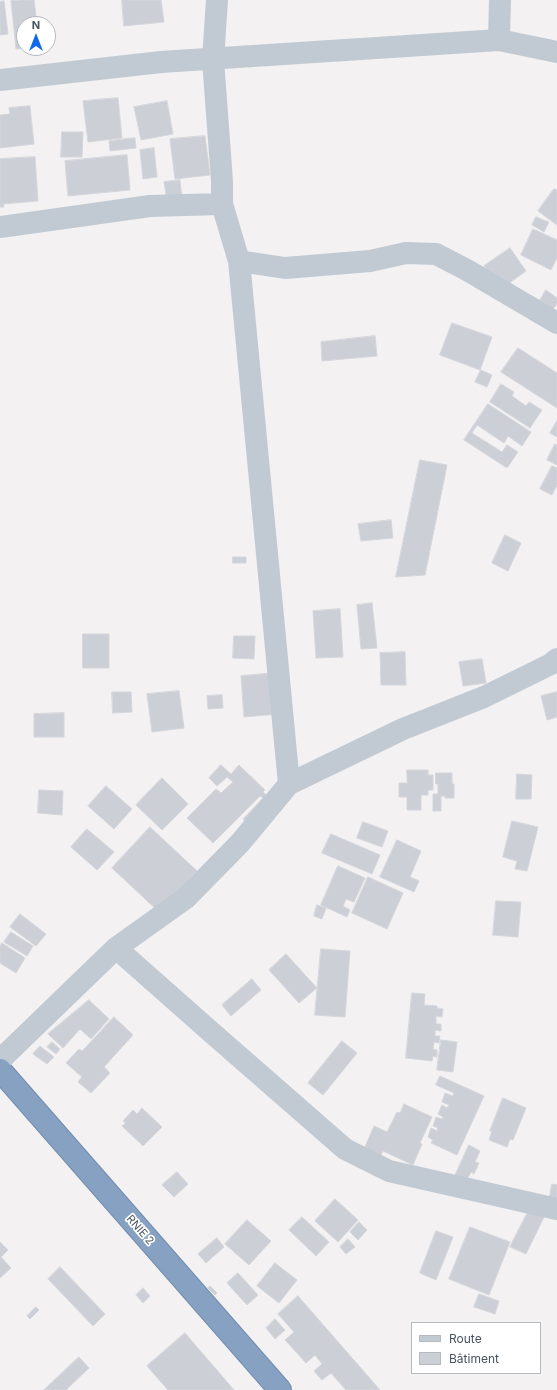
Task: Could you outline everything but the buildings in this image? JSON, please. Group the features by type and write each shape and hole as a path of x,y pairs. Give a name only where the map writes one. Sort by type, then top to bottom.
{"highway":[{"name":"RNIE 2","path":"0,1070 280,1390"}],"street":[{"path":"217,0 213,60 222,181 222,204 239,261 289,784"},
{"path":"499,40 500,0"},
{"path":"0,80 161,62 213,60 499,40 557,52"},
{"path":"0,227 150,206 222,204"},
{"path":"239,261 285,268 370,260 406,254 436,254 467,270 557,323"},
{"path":"0,1060 116,948 186,898 240,843 289,784 403,729 484,697 555,657"},
{"path":"116,948 345,1148 389,1171 498,1197 557,1209"}]}
